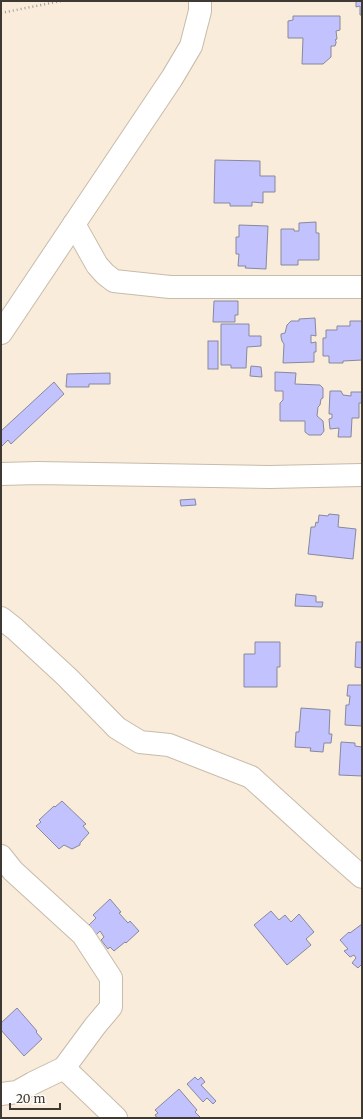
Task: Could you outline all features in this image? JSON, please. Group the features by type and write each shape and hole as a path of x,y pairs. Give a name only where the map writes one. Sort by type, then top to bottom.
{"street":[{"path":"1,334 172,78 191,46 200,11 200,1"},
{"path":"74,224 97,265 114,281 170,287 362,287"},
{"path":"1,474 270,477 362,475"},
{"path":"1,618 67,677 117,728 140,742 169,745 251,777 362,877"},
{"path":"1,856 13,871 82,936 111,978 111,1007 64,1068 17,1092 1,1094"},
{"path":"64,1068 116,1118"}],"path":[{"path":"1,13 61,1"}],"building":[{"path":"356,1 362,1 362,15 360,15 360,6 356,7"},
{"path":"293,16 340,16 340,30 336,31 337,39 335,40 335,46 331,46 331,57 323,64 302,64 303,38 288,38 288,21 293,20"},
{"path":"215,160 260,161 260,176 275,176 275,192 263,192 263,203 252,202 252,206 230,206 230,203 214,203"},
{"path":"316,222 316,233 319,233 319,260 298,260 298,265 281,265 281,229 294,229 294,231 299,231 299,223"},
{"path":"239,225 268,226 266,269 245,268 246,266 238,266 239,254 236,254 236,237 239,237"},
{"path":"214,301 238,301 238,315 235,315 235,322 213,322"},
{"path":"315,318 316,336 311,335 311,343 316,342 314,362 283,363 284,344 281,334 285,333 287,325 291,321 299,321 299,319"},
{"path":"350,321 362,321 362,360 343,361 343,363 329,363 329,356 323,356 323,338 326,338 326,330 337,330 337,326 350,326"},
{"path":"221,324 249,324 249,336 261,336 261,346 247,347 246,368 231,368 231,365 221,365"},
{"path":"208,341 218,341 218,369 208,369"},
{"path":"251,366 261,367 262,377 250,376"},
{"path":"275,372 296,373 295,384 320,385 323,388 323,398 321,399 318,407 317,416 323,421 324,431 321,435 309,435 305,432 305,421 280,421 280,403 283,400 283,391 275,391"},
{"path":"110,373 110,384 89,384 89,387 66,387 67,374"},
{"path":"54,382 64,394 11,444 8,440 1,447 1,431"},
{"path":"330,391 341,391 343,395 351,396 351,392 362,392 362,403 359,403 359,418 352,418 351,437 338,437 339,428 330,429 329,419 332,418 332,414 329,414"},
{"path":"195,499 196,505 181,506 180,500"},
{"path":"329,514 339,515 338,527 356,529 353,559 308,554 311,527 315,527 316,522 318,523 319,515 328,516"},
{"path":"296,594 316,596 316,602 323,602 322,607 295,606"},
{"path":"255,642 280,642 280,667 277,667 277,687 244,687 244,654 255,654"},
{"path":"356,642 362,642 362,668 355,667"},
{"path":"348,685 362,685 362,726 345,725 346,705 349,705 350,696 347,696"},
{"path":"301,708 330,710 329,734 332,734 331,743 324,743 323,752 310,751 311,748 295,747 296,732 299,732"},
{"path":"341,742 355,743 355,746 362,747 362,776 339,775"},
{"path":"62,801 86,824 83,826 89,833 80,845 72,849 64,845 59,849 36,826 41,822 39,820 54,806 55,807"},
{"path":"110,899 128,923 130,921 139,931 126,943 125,942 114,951 110,947 108,949 101,940 104,937 100,931 96,935 88,926 96,918 93,915"},
{"path":"271,911 279,920 285,915 291,922 299,914 314,932 306,939 311,945 287,965 254,925"},
{"path":"362,924 362,965 358,968 352,963 356,958 354,955 350,957 344,951 348,949 340,940"},
{"path":"17,1008 42,1039 24,1056 1,1030 1,1023"},
{"path":"195,1077 198,1080 201,1077 205,1082 201,1085 216,1101 213,1104 207,1098 203,1102 187,1084"},
{"path":"179,1089 197,1110 195,1112 201,1118 157,1118 155,1115 158,1113 155,1110"}]}
